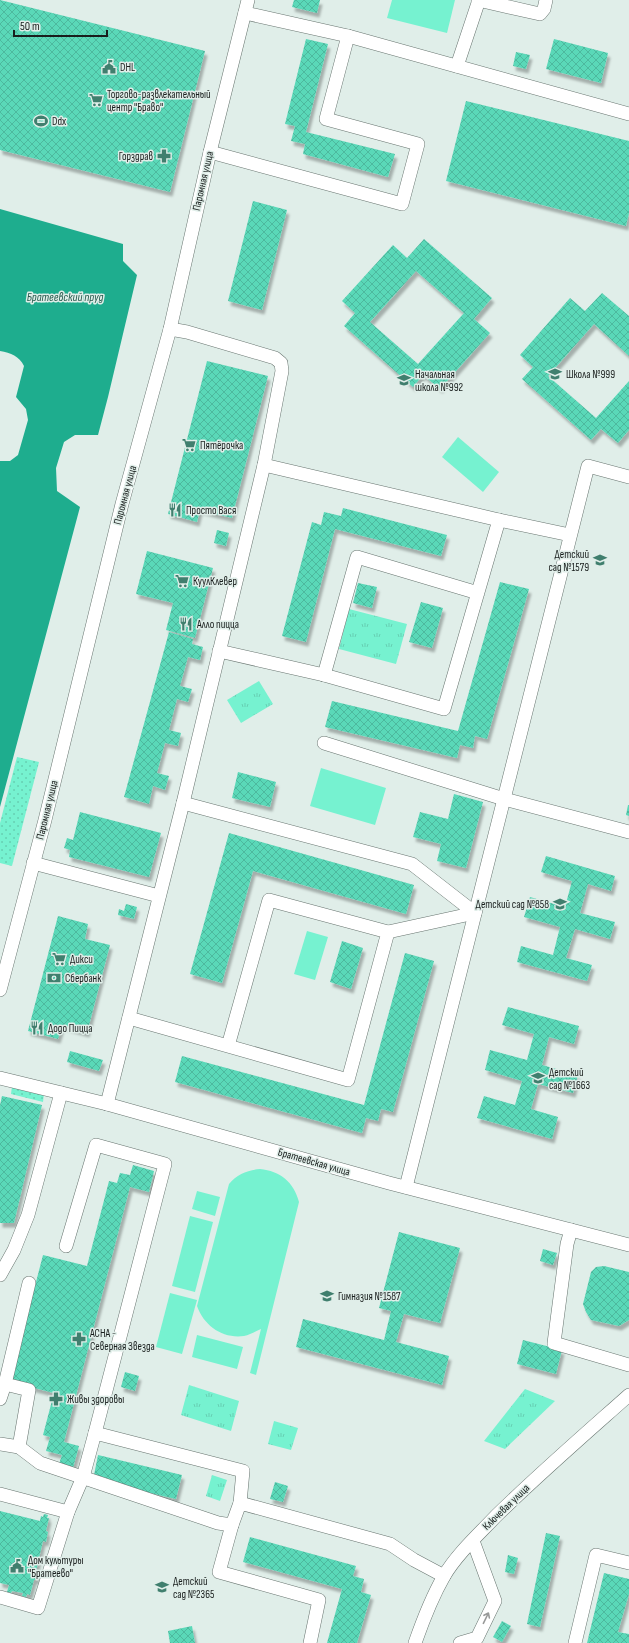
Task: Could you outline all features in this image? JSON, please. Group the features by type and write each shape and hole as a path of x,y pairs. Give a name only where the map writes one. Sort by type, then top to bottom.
{"street":[{"name":"Паромная улица","path":"0,990 122,504 170,329 210,152 248,0"},
{"path":"457,66 478,0 540,14 544,9 546,0"},
{"path":"245,13 348,36 629,114"},
{"path":"210,152 402,204 418,144 326,119 348,36"},
{"path":"107,1104 183,803 264,465 282,371 281,363 275,358 187,332 170,329"},
{"path":"264,465 499,520 570,535"},
{"path":"406,1187 588,466 629,477"},
{"path":"219,651 324,675 444,709 499,520"},
{"path":"324,675 357,557 478,593"},
{"path":"324,743 504,799 629,832"},
{"path":"183,803 412,864 475,913"},
{"path":"33,863 160,896"},
{"path":"228,1046 270,900 388,932 475,913"},
{"path":"129,1018 348,1080 388,932"},
{"name":"Братеевская улица","path":"0,1078 107,1104 406,1187 629,1245"},
{"path":"0,1275 14,1250 28,1215 61,1093"},
{"path":"0,1597 38,1608 68,1512 83,1477 165,1164 96,1145 66,1246"},
{"path":"571,1230 567,1244 554,1343 629,1365"},
{"path":"0,1399 5,1384 29,1283"},
{"path":"5,1384 29,1390 19,1447"},
{"name":"Ключевая улица","path":"415,1643 422,1622 444,1576 473,1541 510,1503 629,1395"},
{"path":"95,1433 243,1471 240,1503 232,1525 219,1572 319,1600 310,1643"},
{"path":"0,1444 19,1447 40,1462 218,1523 232,1525"},
{"path":"0,1494 68,1512"},
{"path":"240,1503 390,1544 414,1560 444,1576"},
{"path":"460,1643 477,1638 495,1601 473,1541"},
{"path":"575,1643 596,1555 629,1563"}],"green space":[{"path":"392,0 455,0 447,33 387,18"},
{"path":"458,437 499,472 483,492 442,457"},
{"path":"349,609 407,624 396,664 339,649"},
{"path":"259,681 273,704 241,723 227,700"},
{"path":"17,757 39,762 12,866 0,863 0,823"},
{"path":"321,768 386,788 375,825 310,806"},
{"path":"307,931 328,937 315,980 294,974"},
{"path":"12,1086 44,1093 43,1102 11,1094"},
{"path":"260,1169 274,1172 290,1183 299,1202 256,1375 250,1373 261,1329 244,1336 222,1333 215,1330 204,1320 197,1306 229,1184 243,1173"},
{"path":"197,1191 220,1197 215,1216 192,1209"},
{"path":"190,1216 213,1222 195,1292 172,1286"},
{"path":"170,1293 197,1300 182,1354 156,1347"},
{"path":"197,1335 243,1347 237,1369 192,1357"},
{"path":"189,1385 239,1401 231,1431 181,1415"},
{"path":"525,1389 555,1401 505,1449 484,1441"},
{"path":"274,1421 298,1428 291,1450 268,1444"},
{"path":"212,1475 227,1480 220,1501 206,1496"}],"water":[{"name":"Братеевский пруд","path":"0,209 123,244 123,261 137,275 98,435 75,435 64,442 56,468 57,491 80,507 0,807 0,461 10,461 18,455 28,420 26,409 16,397 24,366 20,360 14,356 0,351"}],"building":[{"name":"Торгово-развлекательный центр \"Браво\"","path":"0,0 205,51 170,192 0,150"},
{"path":"294,0 320,0 317,13 292,7"},
{"path":"306,39 328,44 306,132 395,154 388,177 303,154 305,144 291,141 295,126 285,124"},
{"path":"554,39 608,53 601,83 546,69"},
{"path":"516,52 530,55 526,69 513,66"},
{"path":"466,101 629,141 629,213 626,226 446,181"},
{"path":"253,201 287,210 262,310 228,301"},
{"path":"424,239 492,298 474,319 490,333 440,389 423,375 413,387 344,326 355,313 342,301 393,245 407,258","holes":["416,271 464,313 418,364 370,322"]},
{"path":"602,293 629,316 629,356 594,324 548,376 596,418 629,381 629,430 618,443 601,429 591,440 522,379 533,367 520,355 570,298 585,311"},
{"path":"207,361 268,376 232,518 200,510 197,522 168,514"},
{"path":"343,508 447,535 441,556 335,529 306,642 282,636 312,522 321,525 324,512 341,516"},
{"path":"217,530 229,533 226,546 214,543"},
{"path":"147,551 213,568 195,638 166,630 173,603 136,594"},
{"path":"500,582 529,589 487,739 475,736 473,748 460,745 457,758 325,727 332,701 458,731"},
{"path":"358,583 377,587 372,608 353,603"},
{"path":"421,602 443,608 432,648 409,642"},
{"path":"169,632 193,639 192,644 203,647 200,660 188,657 180,686 192,689 188,702 177,699 169,730 181,733 178,746 165,743 157,773 169,776 165,790 153,786 149,804 124,797"},
{"path":"238,772 276,782 270,807 232,798"},
{"path":"454,794 483,802 466,868 437,861 441,844 413,837 420,812 448,819"},
{"path":"629,805 629,816 626,815"},
{"path":"80,812 161,833 149,877 69,857 70,850 64,848 67,838 73,840"},
{"path":"229,833 414,885 406,914 253,871 222,983 190,974"},
{"path":"546,856 615,876 611,891 588,884 580,913 615,922 610,939 575,929 566,958 592,965 587,981 517,962 521,946 553,955 560,927 524,917 530,897 565,907 572,881 541,872"},
{"path":"126,904 137,907 134,919 118,915 119,909 124,911"},
{"path":"58,916 88,924 85,939 110,945 87,1033 62,1026 58,1039 28,1031"},
{"path":"342,941 363,948 351,989 330,982"},
{"path":"405,953 434,961 393,1112 381,1109 378,1121 366,1118 362,1133 175,1082 182,1056 364,1105"},
{"path":"508,1007 579,1026 574,1044 549,1037 542,1065 578,1075 573,1093 538,1084 531,1109 558,1117 552,1139 477,1118 484,1096 515,1105 522,1081 485,1070 490,1050 527,1060 534,1034 502,1025"},
{"path":"70,1051 103,1060 99,1071 67,1062"},
{"path":"2,1096 42,1105 14,1223 0,1223 0,1105"},
{"path":"133,1165 154,1171 149,1192 130,1187 64,1442 79,1446 73,1468 59,1464 62,1455 46,1451 50,1437 43,1435 54,1393 10,1382 43,1255 87,1266 109,1181 117,1183 120,1173 130,1175"},
{"path":"399,1232 460,1248 440,1323 404,1314 396,1342 449,1356 442,1385 296,1347 303,1319 384,1340 391,1311 379,1308"},
{"path":"543,1249 557,1253 553,1265 540,1261"},
{"path":"604,1266 629,1272 629,1320 619,1326 591,1320 583,1304 591,1272 596,1267"},
{"path":"523,1340 562,1350 556,1374 517,1364"},
{"path":"125,1372 139,1376 135,1391 121,1387"},
{"path":"98,1455 182,1475 176,1499 93,1480"},
{"path":"275,1482 288,1486 283,1502 270,1499"},
{"path":"0,1511 40,1521 41,1516 43,1517 44,1514 48,1515 47,1518 49,1518 46,1531 48,1532 46,1542 43,1541 36,1571 38,1572 36,1580 34,1580 30,1595 27,1594 26,1597 22,1596 23,1593 12,1591 11,1593 7,1592 9,1585 0,1583"},
{"path":"546,1533 560,1536 540,1627 527,1624"},
{"path":"250,1537 356,1566 353,1576 364,1579 361,1592 371,1595 357,1643 327,1643 342,1589 243,1562"},
{"path":"508,1555 518,1558 514,1574 505,1572"},
{"path":"604,1573 629,1579 629,1594 618,1632 629,1634 629,1643 587,1643"},
{"path":"502,1621 511,1626 502,1642 493,1637"},
{"path":"192,1626 195,1643 170,1643 168,1631"}],"place":[{"name":"DHL","path":"109,67"},
{"name":"Торгово-развлекательный центр \"Браво\"","path":"96,100"},
{"name":"Ddx","path":"41,121"},
{"name":"Горздрав","path":"164,156"},
{"name":"Школа №999","path":"555,374"},
{"name":"Начальная школа №992","path":"404,380"},
{"name":"Пятёрочка","path":"189,445"},
{"name":"Просто Вася","path":"175,510"},
{"name":"Детский сад №1579","path":"600,560"},
{"name":"КуулКлевер","path":"182,581"},
{"name":"Алло пицца","path":"186,624"},
{"name":"Детский сад №858","path":"560,904"},
{"name":"Дикси","path":"59,959"},
{"name":"Сбербанк","path":"54,978"},
{"name":"Додо Пицца","path":"37,1028"},
{"name":"Детский сад №1663","path":"538,1078"},
{"name":"Гимназия №1587","path":"327,1296"},
{"name":"АСНА - Северная Звезда","path":"79,1339"},
{"name":"Живы здоровы","path":"56,1399"},
{"name":"Дом культуры \"Братеево\"","path":"17,1566"},
{"name":"Детский сад №2365","path":"162,1587"}]}
